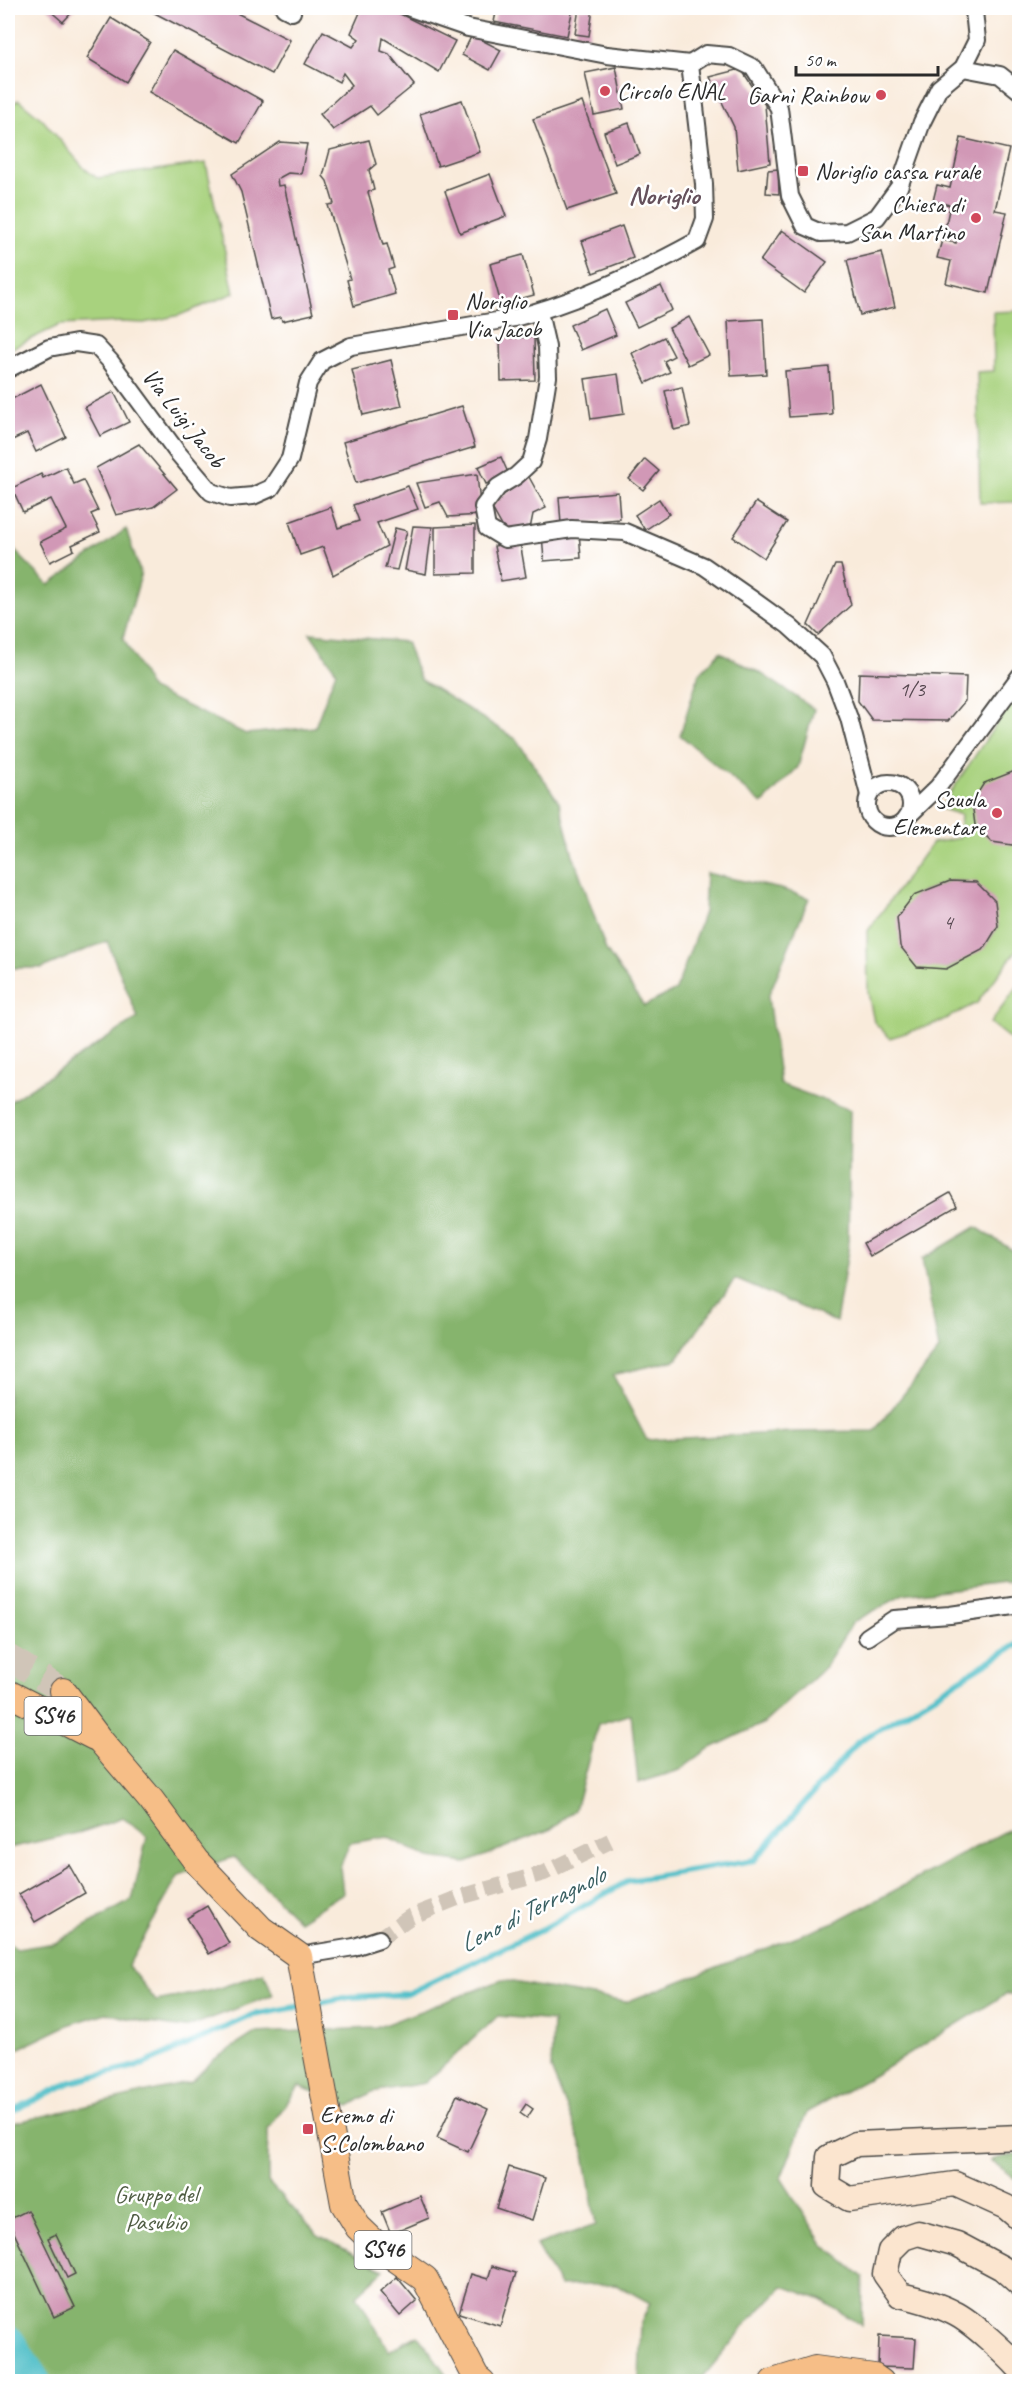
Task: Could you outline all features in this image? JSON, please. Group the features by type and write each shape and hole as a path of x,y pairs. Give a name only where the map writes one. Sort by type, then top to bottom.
{"main road":[{"path":"63,1691 99,1740"},
{"name":"SS46","path":"8,1693 99,1740 151,1800 196,1861 261,1929 300,1965 344,2204 358,2227 379,2247 425,2278 476,2377 482,2382"},
{"path":"773,2382 815,2369 874,2377 881,2382"}],"street":[{"path":"410,8 479,30 607,55 690,64 706,54 729,56 754,68 779,108 790,196 805,226 821,233 847,232 877,217 899,187 922,122 939,88 963,68 977,40 972,8"},
{"name":"Via Luigi Jacob","path":"8,369 49,348 76,343 96,346 110,361 177,452 211,492 230,498 253,496 271,488 290,459 308,383 322,361 351,346 539,312 643,270 697,241 705,219 704,184 690,64"},
{"path":"963,68 1000,75 1020,91"},
{"path":"539,312 546,340 548,377 538,439 531,462 516,476 498,487 483,507 487,528 505,539 572,529 625,532 704,566 789,626 822,656 836,681 849,718 869,795 867,809 874,822 894,827 907,818 938,787 1020,676"},
{"path":"869,795 879,785 886,783 900,786 909,797 911,804 907,818"},
{"path":"867,1637 894,1619 950,1615 1020,1605"},
{"path":"300,1965 379,1939"},
{"path":"1020,2137 856,2144 829,2157 827,2186 849,2199 955,2184 1006,2207 1020,2218"},
{"path":"1020,2284 1002,2268 957,2244 918,2233 903,2238 891,2250 885,2274 900,2295 925,2301 956,2314 1010,2358 1020,2369"}],"green space":[{"path":"19,100 42,119 84,168 97,178 206,163 234,293 180,315 144,323 60,325 8,350 8,105"},
{"path":"1019,311 1019,502 980,503 977,372 994,371 993,312"},
{"path":"126,529 141,575 123,638 151,689 246,734 315,727 336,671 310,633 406,642 420,679 516,739 559,802 572,852 606,950 644,1006 676,990 704,912 706,873 781,889 809,898 768,997 780,1084 850,1110 848,1251 836,1322 735,1279 676,1360 613,1375 647,1440 793,1432 874,1431 939,1350 922,1259 976,1227 1020,1255 1019,1581 903,1595 853,1622 824,1668 764,1723 707,1750 680,1770 638,1783 631,1714 598,1724 575,1810 551,1829 466,1863 429,1858 387,1837 350,1843 340,1867 343,1893 299,1921 234,1857 179,1875 128,1966 156,2001 213,1990 264,1973 273,1995 185,2028 149,2023 106,2013 68,2025 8,2054 8,1943 17,1949 55,1943 132,1900 147,1837 123,1818 82,1832 8,1848 8,1103 138,1018 107,941 42,968 8,968 8,544 49,585"},
{"path":"720,652 762,674 814,709 798,767 762,804 680,735 699,674"},
{"path":"1019,690 1019,947 977,1003 937,1023 890,1038 874,1022 868,993 867,932 932,843 959,838 961,815 940,808","holes":["950,881 976,882 998,926 984,948 946,969 914,895"]},
{"path":"1019,985 1019,1046 990,1023"},
{"name":"Gruppo del Pasubio","path":"1019,1824 1019,1994 1006,1994 873,2076 807,2112 781,2178 823,2244 863,2277 862,2326 822,2300 783,2286 749,2321 704,2376 693,2381 643,2382 639,2379 641,2323 650,2303 616,2284 560,2286 536,2245 596,2225 583,2148 551,2069 553,2021 498,2016 425,2083 372,2092 349,2106 299,2086 268,2129 268,2182 318,2235 384,2270 357,2295 389,2351 418,2335 451,2381 8,2381 8,2124 191,2082 213,2060 255,2033 376,2028 502,1980 626,2002 839,1920"},
{"path":"1019,2153 1019,2182 991,2160"}],"building":[{"path":"47,8 76,8 63,22"},
{"path":"145,8 227,8 290,40 272,74"},
{"path":"362,8 388,8 455,41 439,72 383,38 381,51 389,54 414,85 377,115 370,106 333,130 320,114 352,85 343,73 339,82 305,64 323,31 353,47 359,39 351,33"},
{"path":"497,8 573,8 567,36 494,22"},
{"path":"579,8 593,9 589,36 575,34"},
{"path":"111,18 150,42 126,82 87,58"},
{"path":"472,35 501,50 490,70 462,55"},
{"path":"173,50 263,101 239,143 149,92"},
{"name":"Circolo ENAL","path":"616,67 624,109 594,115 585,73"},
{"path":"741,69 765,105 770,163 738,170 734,127 710,77"},
{"path":"462,100 480,152 438,166 420,114"},
{"path":"582,102 616,194 567,210 533,119"},
{"path":"629,123 640,154 615,164 604,132"},
{"name":"Chiesa di San Martino","path":"961,138 1009,149 995,210 1007,212 988,293 946,283 951,261 937,258 942,240 956,243 956,240 949,234 946,224 950,205 933,201 937,185 950,188"},
{"path":"369,140 376,164 369,170 374,190 368,192 383,245 387,244 394,268 388,270 395,294 354,306 347,280 350,279 328,205 334,204 327,181 323,176 330,150"},
{"path":"280,142 307,144 301,174 288,173 277,179 278,186 284,185 313,314 282,321 281,317 271,319 241,192 232,174"},
{"path":"778,169 779,194 766,193 768,170"},
{"path":"490,174 506,216 460,233 445,191"},
{"path":"622,226 633,258 593,273 582,241"},
{"path":"782,230 827,262 804,293 760,261"},
{"path":"882,252 895,307 860,315 847,260"},
{"path":"523,255 534,295 501,304 490,264"},
{"path":"661,286 672,310 637,327 625,303"},
{"path":"605,309 616,335 581,350 570,325"},
{"path":"689,317 709,355 688,365 669,328"},
{"path":"763,319 766,374 731,376 728,321"},
{"path":"534,337 535,380 501,381 500,338"},
{"path":"664,337 674,356 664,361 670,372 646,383 632,353"},
{"path":"391,360 402,406 363,415 352,370"},
{"path":"829,367 832,414 789,417 785,371"},
{"path":"618,374 624,414 591,419 585,379"},
{"path":"41,384 66,437 36,452 27,433 8,442 8,401"},
{"path":"682,387 690,426 674,430 665,391"},
{"path":"114,392 129,422 100,436 85,407"},
{"path":"462,406 475,447 356,483 343,442"},
{"path":"139,444 177,489 153,507 116,515 96,468"},
{"path":"501,457 509,475 486,484 478,467"},
{"path":"645,459 659,471 643,490 629,479"},
{"path":"66,467 74,484 83,480 98,511 91,514 100,532 72,545 74,550 50,562 40,542 66,529 51,499 23,512 12,488 41,474 43,478"},
{"path":"477,474 481,515 448,517 440,502 425,507 416,483"},
{"path":"529,477 546,508 533,514 530,529 507,535 492,508 499,498"},
{"path":"408,486 418,509 377,523 387,546 333,575 323,547 300,555 289,522 331,507 338,528 359,521 353,505"},
{"path":"618,492 620,519 561,524 559,497"},
{"path":"659,499 669,514 645,530 635,515"},
{"path":"756,502 787,522 764,558 733,537"},
{"path":"475,525 475,573 435,574 435,527"},
{"path":"413,526 432,527 426,574 405,570"},
{"path":"395,528 407,531 397,570 385,568"},
{"path":"579,531 581,558 544,561 542,534"},
{"path":"520,542 526,577 501,581 494,546"},
{"path":"835,565 841,565 851,605 818,635 808,625"},
{"path":"859,673 966,677 965,701 948,721 872,720 858,701"},
{"name":"Scuola Elementare","path":"1020,769 1020,843 1012,845 992,842 975,825 972,802 984,783"},
{"path":"950,881 976,882 995,901 998,926 984,949 946,969 917,967 900,946 897,917 914,895"},
{"path":"950,1193 957,1206 870,1256 863,1243"},
{"path":"69,1865 85,1893 35,1922 19,1894"},
{"path":"207,1906 229,1943 209,1954 187,1918"},
{"path":"457,2095 488,2109 468,2152 437,2138"},
{"path":"526,2104 533,2109 527,2118 520,2113"},
{"path":"509,2167 545,2178 532,2220 496,2208"},
{"path":"420,2196 429,2218 391,2234 382,2212"},
{"path":"28,2210 75,2307 54,2317 8,2220"},
{"path":"56,2234 75,2274 67,2278 48,2238"},
{"path":"492,2266 516,2273 500,2326 459,2313 471,2274 488,2279"},
{"path":"397,2277 417,2301 400,2316 380,2292"},
{"path":"879,2336 916,2338 914,2368 878,2367"}],"waterway":[{"name":"Leno di Terragnolo","path":"315,2004 350,1997 407,1994 543,1929 628,1881 754,1860 858,1742 1016,1645 1020,1646"},
{"name":"Leno di Terragnolo","path":"8,2113 71,2082 144,2064 253,2015 302,2006"},
{"path":"8,2342 34,2382"}],"tunnel":[{"path":"8,1657 63,1691"},
{"path":"379,1939 410,1917 460,1897 544,1873 610,1841"}],"place":[{"name":"Circolo ENAL","path":"605,91"},
{"name":"Garnì Rainbow","path":"881,95"},
{"name":"Noriglio cassa rurale","path":"803,171"},
{"name":"Chiesa di San Martino","path":"976,218"},
{"name":"Noriglio Via Jacob","path":"453,315"},
{"name":"Scuola Elementare","path":"997,813"},
{"name":"Eremo di S.Colombano","path":"308,2129"}],"district":[{"name":"Noriglio","path":"664,195"}]}
